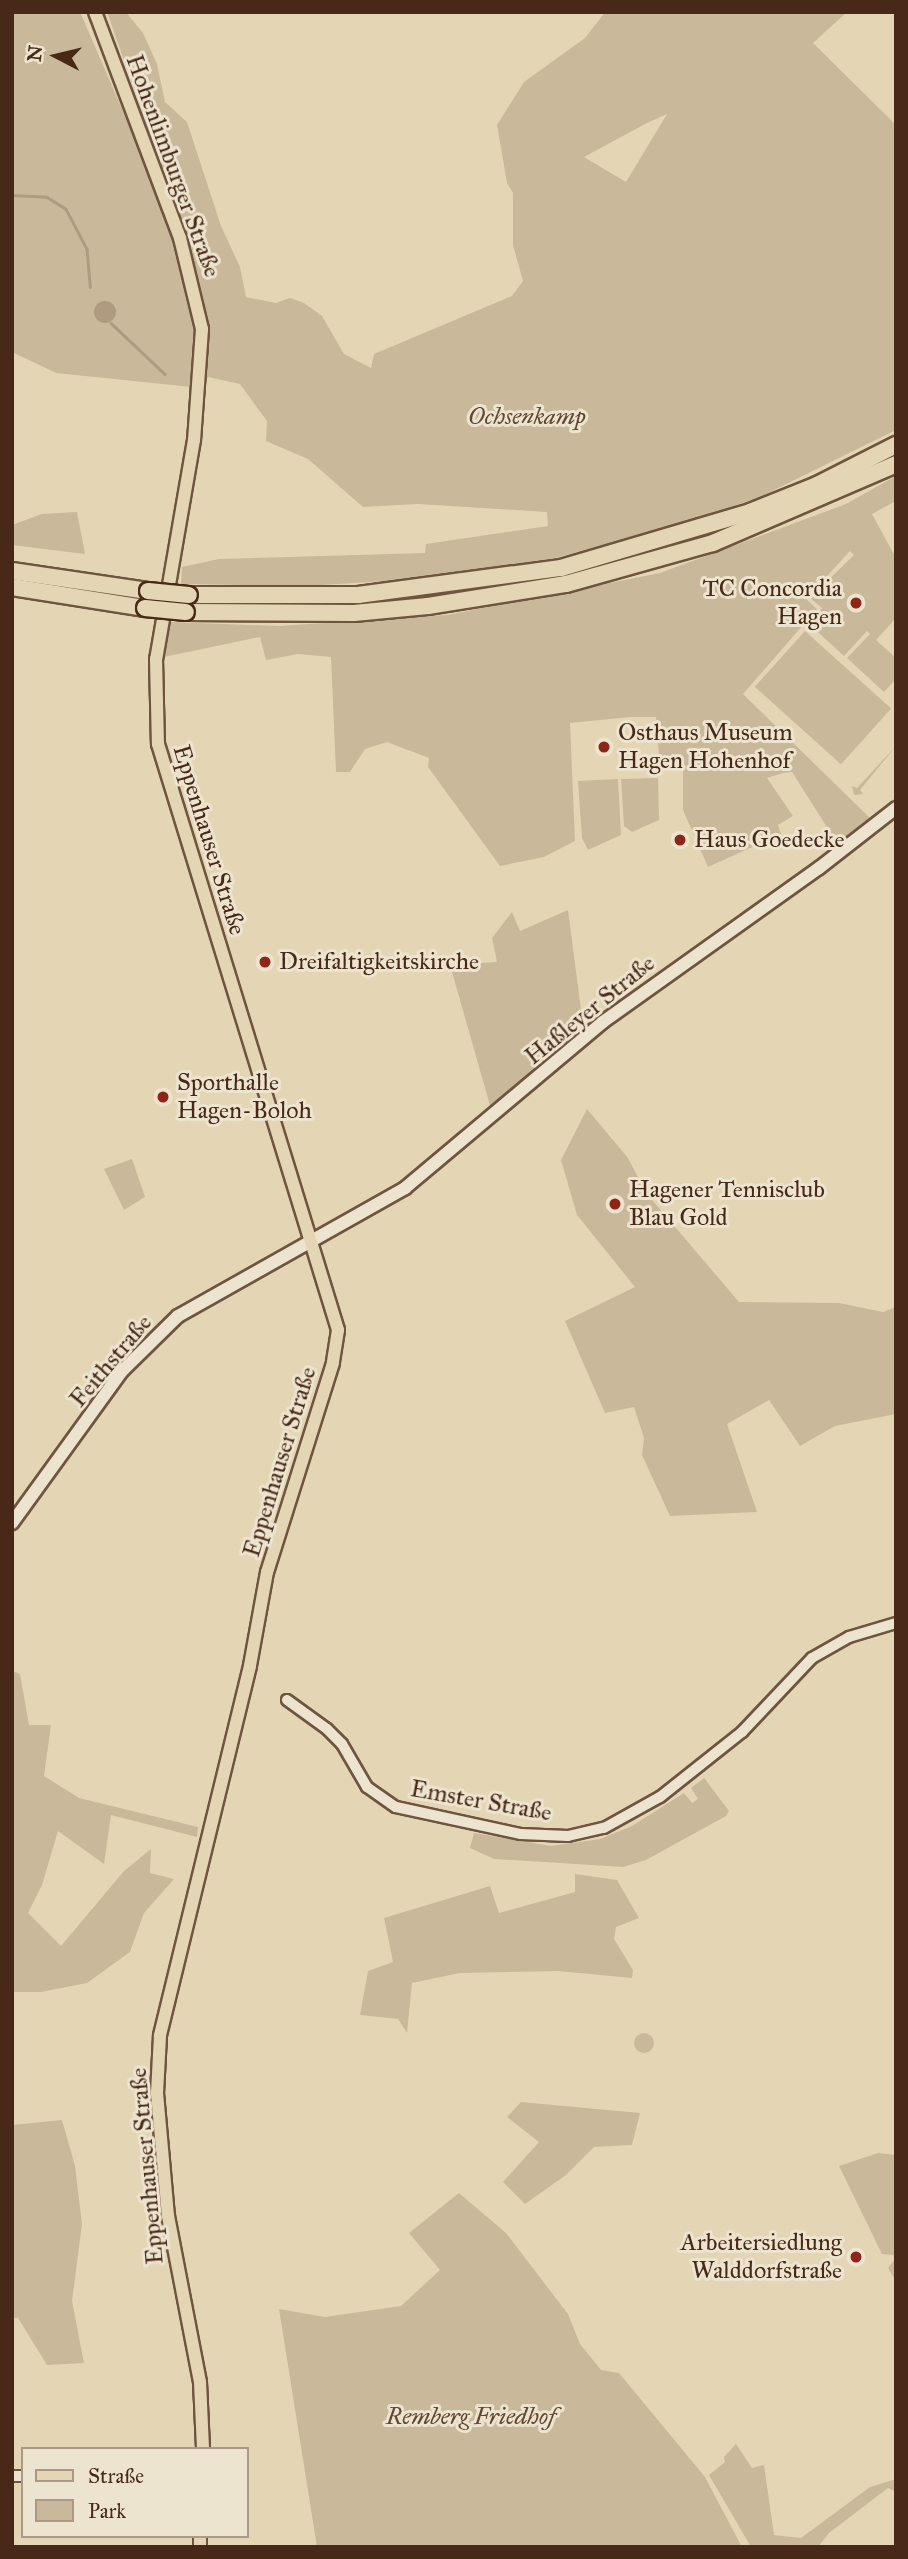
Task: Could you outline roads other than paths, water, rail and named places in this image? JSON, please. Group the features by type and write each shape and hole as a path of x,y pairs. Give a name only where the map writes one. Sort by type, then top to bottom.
{"highway":[{"path":"12,571 188,595 358,595 561,568 750,512 817,485 896,445"},
{"path":"12,587 186,612 354,612 428,606 566,584 713,543 896,464"}],"main road":[{"name":"Hohenlimburger Straße","path":"94,12 161,186 197,296 202,329 201,388 182,502"},
{"name":"Eppenhauser Straße","path":"182,502 156,659 153,707 158,744 312,1244 336,1312 336,1351 267,1572 249,1670 165,2004 157,2058 168,2216 200,2382 204,2447"},
{"name":"Haßleyer Straße","path":"312,1244 405,1188 603,1022 820,868 896,808"},
{"name":"Feithstraße","path":"12,1523 148,1343 208,1295 312,1244"}],"street":[{"name":"Emster Straße","path":"287,1700 335,1736 367,1787 396,1807 521,1834 568,1836 604,1828 660,1797 742,1732 811,1658 849,1637 896,1623"}],"waterway":[{"path":"12,195 47,197 66,209 87,249 90,287"},
{"path":"111,323 165,374"}],"place":[{"name":"TC Concordia Hagen","path":"856,603"},
{"name":"Osthaus Museum Hagen Hohenhof","path":"604,747"},
{"name":"Haus Goedecke","path":"680,840"},
{"name":"Dreifaltigkeitskirche","path":"265,962"},
{"name":"Sporthalle Hagen-Boloh","path":"163,1097"},
{"name":"Hagener Tennisclub Blau Gold","path":"615,1204"},
{"name":"Arbeitersiedlung Walddorfstraße","path":"856,2257"}],"park label":[{"name":"Ochsenkamp","path":"527,417"},
{"name":"Remberg Friedhof","path":"471,2417"}]}
